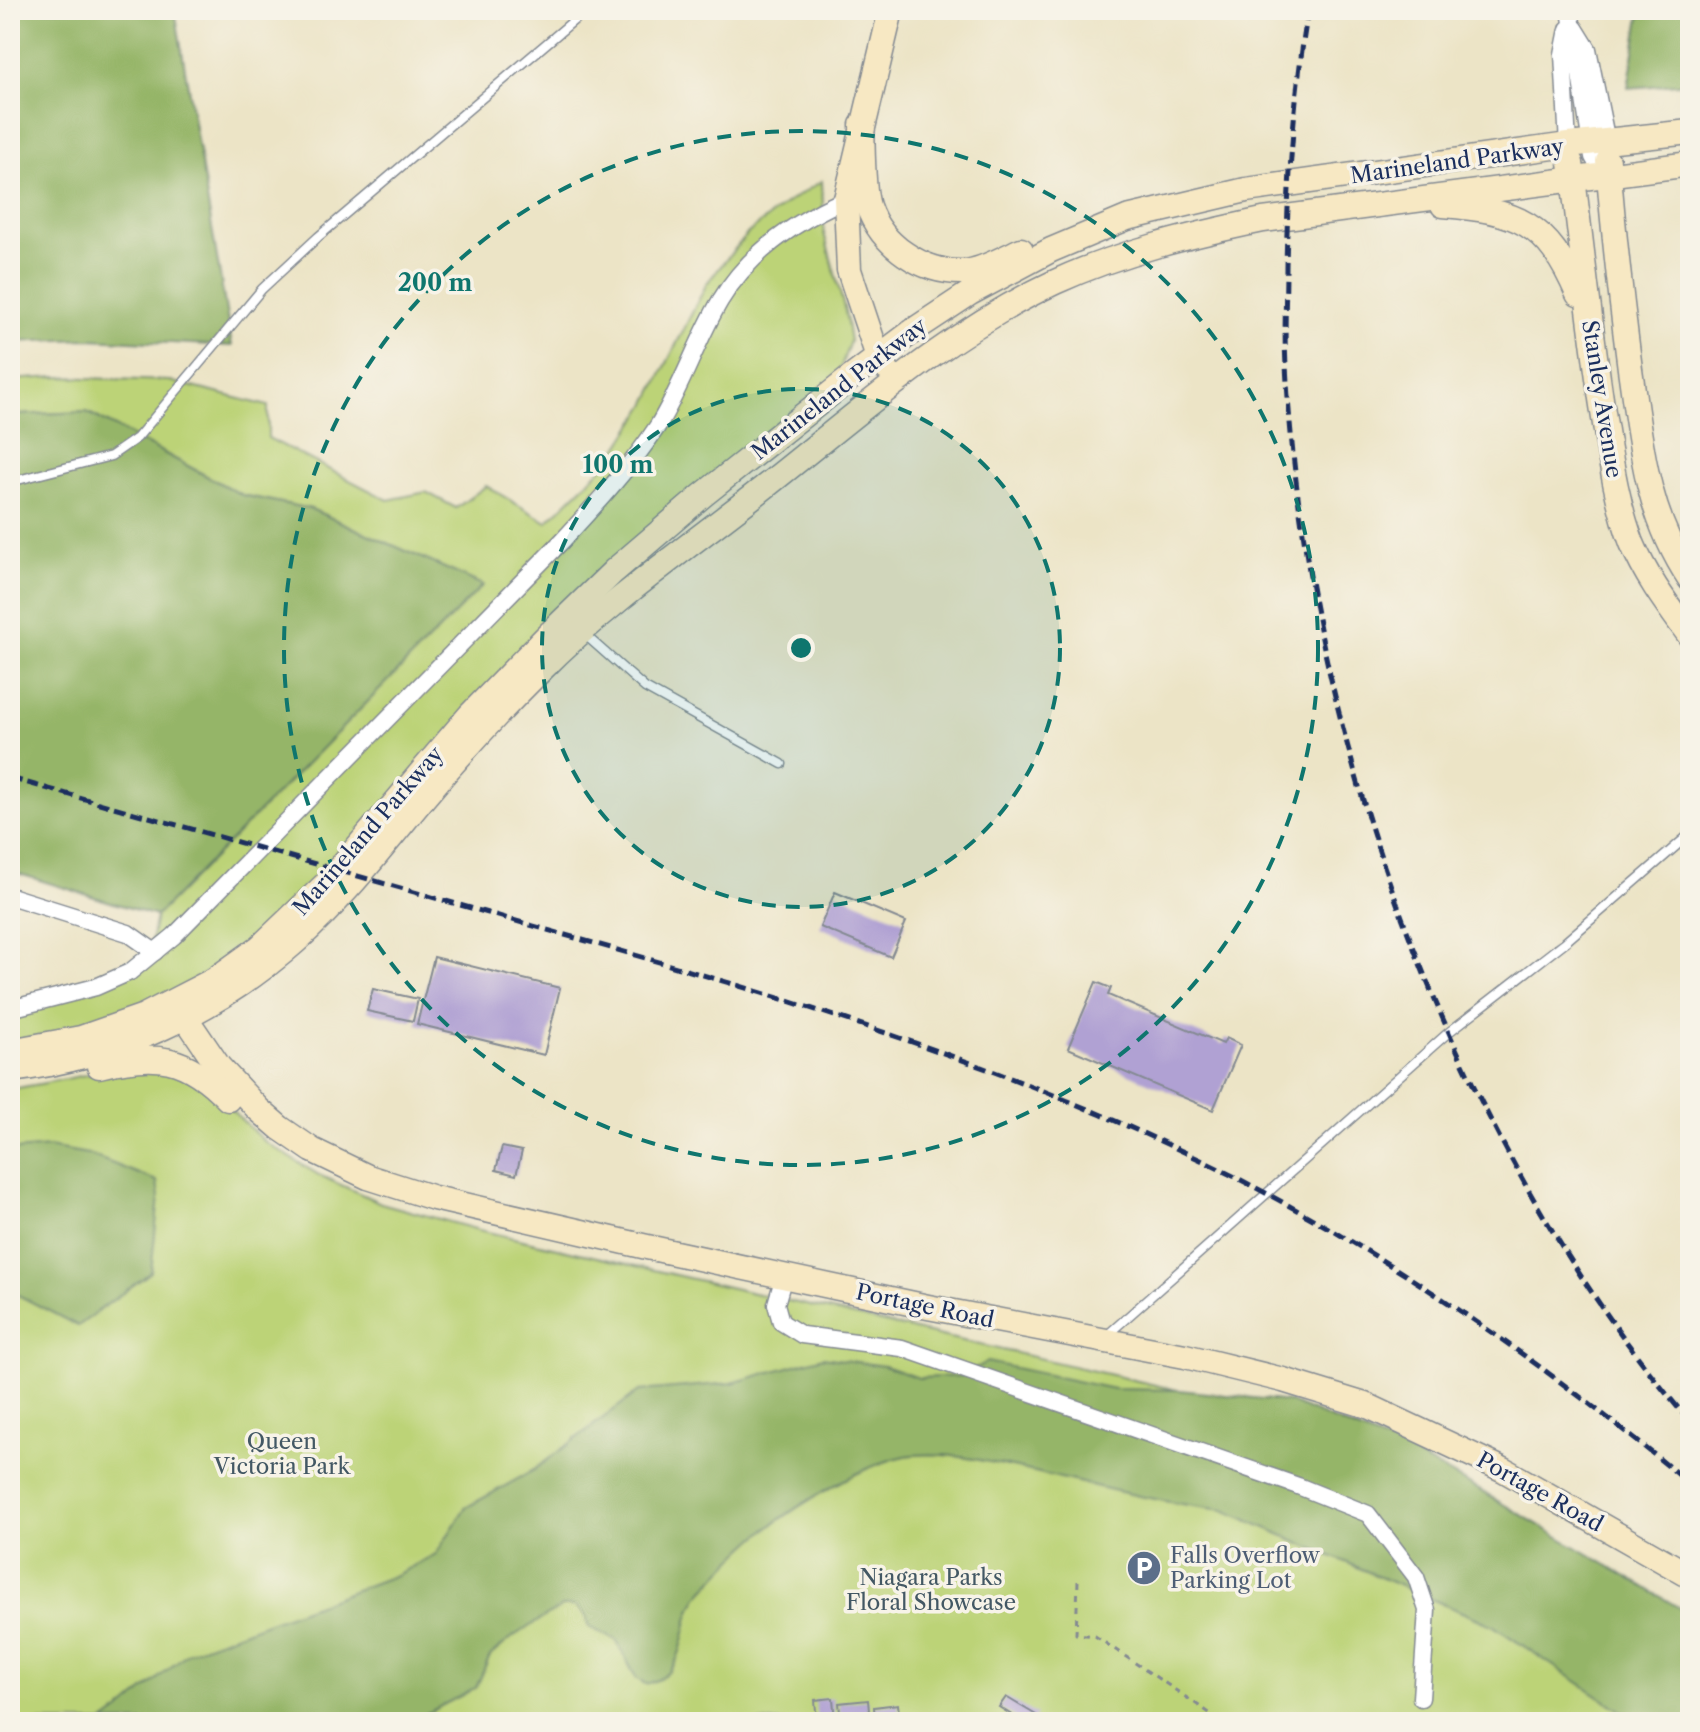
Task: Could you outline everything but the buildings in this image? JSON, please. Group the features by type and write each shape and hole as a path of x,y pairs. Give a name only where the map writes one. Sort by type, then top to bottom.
{"main road":[{"path":"891,10 846,199 849,270 878,357 897,383"},
{"path":"862,125 867,204 878,227 899,251 935,269 966,272 1082,222 1158,200 1246,190"},
{"name":"Marineland Parkway","path":"180,1010 303,907 338,871 470,715 614,571 703,495 878,357 970,293 1051,250 1127,218 1246,190 1690,132"},
{"name":"Stanley Avenue","path":"1588,143 1609,174 1618,281 1643,462 1653,505 1668,542 1690,579"},
{"name":"Stanley Avenue","path":"1588,143 1573,178 1588,316 1611,463 1632,543 1690,636"},
{"name":"Marineland Parkway","path":"180,1010 271,962 317,920 482,730 582,632 897,383 958,337 1017,301 1106,261 1213,230 1263,220 1690,164"},
{"path":"1401,201 1473,207 1502,213 1527,223 1547,240 1564,263 1588,316"},
{"path":"10,1051 95,1034 180,1010"},
{"path":"10,1070 86,1056 135,1039 180,1010"},
{"name":"Portage Road","path":"180,1010 214,1061 245,1096 280,1128 312,1150 368,1177 504,1214 784,1276 1185,1356 1283,1380 1368,1406 1504,1470 1690,1576"},
{"path":"10,1082 137,1058 182,1063 204,1076 240,1113 282,1148 334,1177 392,1199 436,1209 504,1214"}],"street":[{"path":"1570,15 1563,54 1588,143"},
{"path":"1570,15 1588,49 1588,143"},
{"path":"10,1009 96,987 130,972 174,936 563,540 618,479 664,415 718,305 741,272 800,222 846,199"},
{"path":"10,896 128,933 155,952"},
{"path":"784,1276 776,1304 781,1322 802,1335 902,1348 1298,1486 1368,1514 1416,1577 1427,1610 1421,1698"}],"lane":[{"path":"10,482 111,456 137,438 262,289 318,237 586,10"},
{"path":"582,632 645,688 782,764"},
{"path":"1102,1341 1449,1032 1564,943 1690,834"}],"path":[{"path":"1078,1581 1076,1634 1095,1636 1223,1722"}],"green space":[{"path":"10,10 175,10 232,346 88,339 10,342"},
{"path":"1641,10 1690,10 1690,83 1628,88"},
{"path":"822,181 824,233 850,341 840,369 823,390 655,523 321,878 274,923 219,966 150,1004 75,1031 10,1041 10,1011 146,967 156,916 483,585 311,509 242,495 87,412 10,415 10,380 57,377 169,381 268,406 268,438 388,500 426,492 456,508 486,486 547,522 610,460 646,405 707,283 748,233"},
{"path":"87,412 242,495 311,509 483,585 156,916 10,871 10,415"},
{"name":"Queen Victoria Park","path":"152,1064 205,1085 264,1141 319,1175 381,1203 479,1230 1325,1424 1690,1722 10,1722 10,1089"},
{"path":"49,1147 88,1154 157,1181 159,1197 151,1272 78,1326 10,1291 10,1155 15,1150"},
{"path":"823,1357 884,1366 919,1378 962,1376 987,1362 1114,1389 1180,1390 1290,1402 1404,1449 1690,1614 1690,1722 1638,1722 1492,1625 1224,1510 1154,1499 977,1460 945,1455 913,1455 896,1458 856,1474 814,1497 763,1532 702,1592 689,1617 678,1658 660,1678 645,1684 636,1678 616,1640 589,1627 586,1616 576,1606 563,1606 514,1636 490,1656 476,1688 410,1722 104,1722 188,1652 396,1575 436,1554 465,1508 534,1470 639,1391 732,1383"}],"railway":[{"path":"1308,10 1290,170 1286,365 1299,504 1323,645 1359,786 1405,925 1462,1061 1528,1190 1605,1311 1690,1422"},
{"path":"10,778 722,981 898,1037 1071,1102 1239,1179 1358,1245 1528,1358 1690,1484"}],"place":[{"name":"Falls Overflow Parking Lot","path":"1144,1568"}],"park label":[{"name":"Niagara Parks Floral Showcase","path":"931,1590"}]}
